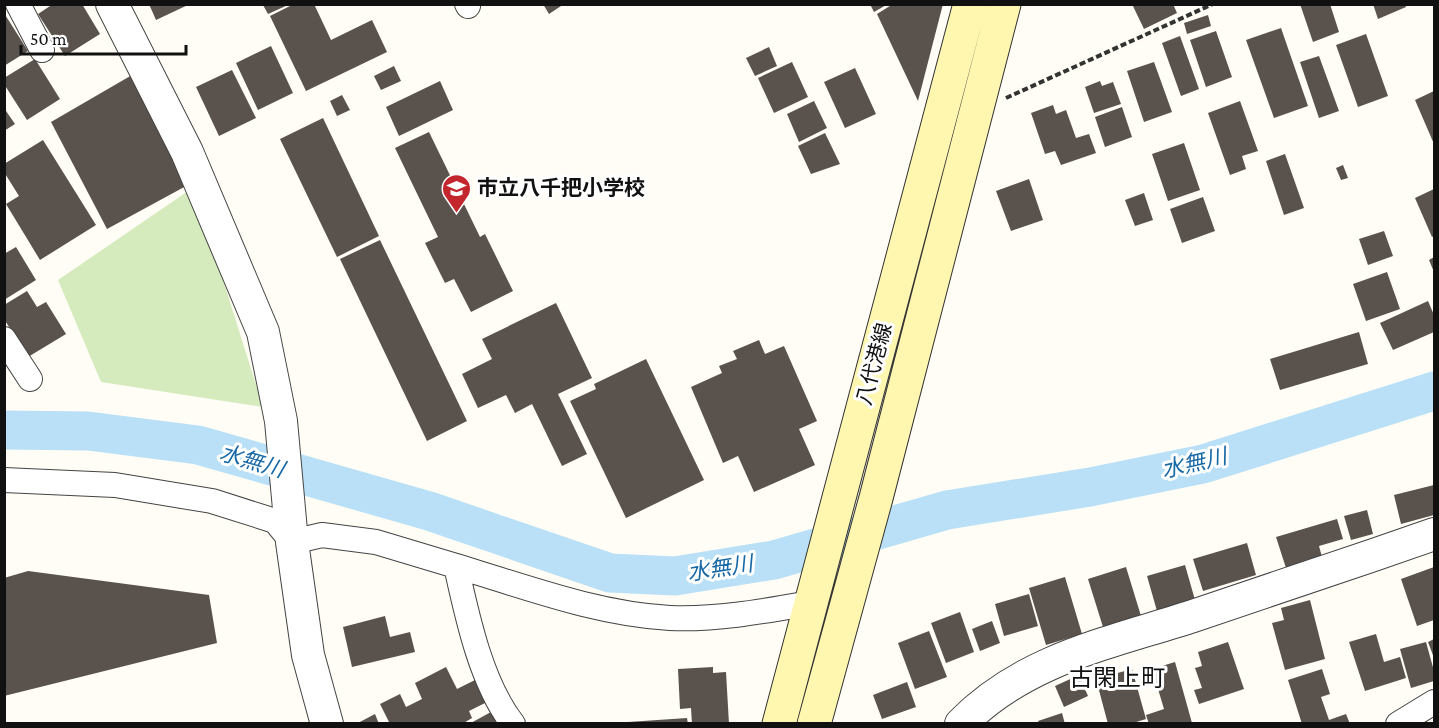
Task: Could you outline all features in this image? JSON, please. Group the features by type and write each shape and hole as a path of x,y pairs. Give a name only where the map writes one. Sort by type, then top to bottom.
{"main road":[{"name":"八代港線","path":"779,723 970,4"},
{"name":"八代港線","path":"814,723 876,498 1004,4"}],"street":[{"path":"18,4 18,9 42,50"},
{"path":"112,4 187,152 264,332 281,421 292,542 308,655 327,723"},
{"path":"4,339 30,379"},
{"path":"4,480 115,485 212,501 275,521 292,542"},
{"path":"961,723 978,706 1030,672 1093,647 1434,534"},
{"path":"292,542 322,535 376,542 597,608 670,618 754,613 812,603"},
{"path":"456,566 486,672 497,702 513,723"},
{"path":"1398,723 1434,702"}],"path":[{"path":"978,106 1001,100 1214,4"}],"green space":[{"path":"194,187 263,407 101,382 58,280"}],"building":[{"path":"53,4 82,4 100,34 65,56 38,14"},
{"path":"149,4 190,4 156,20"},
{"path":"294,4 314,4 331,40 372,20 387,52 306,91 270,16"},
{"path":"543,4 564,4 549,14"},
{"path":"870,4 888,4 874,12"},
{"path":"893,4 943,4 918,101 877,14"},
{"path":"1132,4 1173,4 1177,13 1144,29"},
{"path":"1300,4 1330,4 1339,32 1313,42"},
{"path":"1373,4 1405,4 1406,7 1378,19"},
{"path":"263,5 288,5 268,14"},
{"path":"4,13 28,51 4,66"},
{"path":"1208,15 1211,26 1187,34 1184,23"},
{"path":"1281,28 1308,106 1274,118 1246,40"},
{"path":"1216,31 1232,77 1206,87 1190,40"},
{"path":"1366,34 1388,96 1358,107 1336,45"},
{"path":"1180,36 1199,89 1181,96 1162,43"},
{"path":"271,46 293,93 258,110 236,63"},
{"path":"769,47 777,66 755,76 746,58"},
{"path":"1319,56 1339,111 1319,118 1300,62"},
{"path":"35,59 60,99 27,120 4,84 4,78"},
{"path":"792,62 808,97 774,113 758,78"},
{"path":"1154,62 1172,112 1144,122 1127,71"},
{"path":"394,66 401,81 381,90 374,76"},
{"path":"855,68 876,114 845,128 824,82"},
{"path":"232,70 256,118 219,136 196,87"},
{"path":"132,75 186,186 107,229 51,122"},
{"path":"440,81 453,110 399,136 386,107"},
{"path":"1100,81 1102,86 1113,82 1121,104 1094,113 1085,87"},
{"path":"1434,91 1434,144 1415,100"},
{"path":"342,95 350,110 337,116 330,101"},
{"path":"814,101 827,128 799,142 787,114"},
{"path":"1240,101 1258,151 1242,156 1246,169 1230,175 1208,113"},
{"path":"1053,105 1056,114 1066,110 1076,138 1089,134 1096,153 1061,165 1055,151 1045,154 1031,113"},
{"path":"1122,107 1132,137 1105,147 1095,117"},
{"path":"4,108 15,124 4,131"},
{"path":"323,118 379,236 337,257 280,139"},
{"path":"429,132 480,237 485,234 513,291 471,312 454,279 445,283 425,243 438,237 395,148"},
{"path":"825,133 840,164 811,174 798,146"},
{"path":"43,140 96,225 40,260 6,204 19,196 4,172 4,164"},
{"path":"1184,143 1200,190 1168,201 1152,154"},
{"path":"1285,154 1304,208 1284,215 1266,161"},
{"path":"1343,165 1348,178 1341,180 1336,168"},
{"path":"1029,179 1043,220 1011,231 996,191"},
{"path":"1434,189 1434,236 1432,237 1415,198"},
{"path":"1144,193 1153,220 1135,226 1125,200"},
{"path":"1203,197 1215,231 1182,243 1170,209"},
{"path":"1384,231 1393,256 1368,265 1359,239"},
{"path":"380,240 467,421 427,441 340,259"},
{"path":"16,247 36,280 4,300 4,254"},
{"path":"1434,257 1434,272 1429,260"},
{"path":"1387,272 1400,309 1366,321 1353,284"},
{"path":"27,291 37,307 46,302 66,334 28,357 4,319 4,305"},
{"path":"1428,301 1434,315 1434,332 1393,350 1380,323"},
{"path":"556,303 592,378 558,394 587,454 562,466 532,404 515,413 506,395 478,408 462,374 492,359 482,339"},
{"path":"1359,332 1368,364 1280,390 1270,359"},
{"path":"759,340 765,354 784,346 817,421 799,429 815,465 754,492 738,456 723,463 691,387 722,373 719,366 737,359 733,351"},
{"path":"646,359 704,480 626,518 570,401 596,389 594,384"},
{"path":"1434,485 1434,515 1401,524 1394,495"},
{"path":"1367,510 1373,534 1351,540 1344,516"},
{"path":"1337,519 1343,539 1319,546 1322,557 1286,568 1276,537"},
{"path":"1247,543 1256,575 1203,591 1193,559"},
{"path":"1185,565 1195,600 1157,611 1147,576"},
{"path":"1126,567 1141,616 1103,627 1088,579"},
{"path":"1434,567 1434,620 1417,626 1401,579"},
{"path":"28,571 209,595 217,643 4,696 4,578"},
{"path":"1065,577 1082,634 1046,645 1029,588"},
{"path":"1029,594 1038,626 1004,636 995,604"},
{"path":"1310,600 1325,659 1285,670 1272,623 1284,620 1281,608"},
{"path":"960,612 974,652 946,663 931,623"},
{"path":"385,616 390,637 410,632 415,652 352,667 343,627"},
{"path":"992,621 1000,643 980,651 972,629"},
{"path":"929,631 947,677 915,689 898,643"},
{"path":"1376,634 1384,662 1400,657 1406,678 1365,691 1349,642"},
{"path":"1434,639 1434,658 1428,642"},
{"path":"1228,642 1244,689 1199,704 1194,690 1202,688 1195,668 1202,666 1198,652"},
{"path":"1426,642 1434,671 1434,681 1411,688 1400,649"},
{"path":"1175,662 1192,723 1149,724 1146,715 1164,709 1152,669"},
{"path":"446,667 457,689 475,680 487,702 469,711 472,718 462,724 390,724 380,704 400,694 406,707 422,699 415,683"},
{"path":"713,667 713,673 726,672 729,724 692,724 691,708 680,709 678,669"},
{"path":"1132,669 1146,719 1130,724 1108,724 1096,679"},
{"path":"1322,669 1330,694 1321,697 1329,720 1346,714 1350,724 1302,724 1288,680"},
{"path":"1079,675 1088,696 1064,707 1055,686"},
{"path":"907,682 916,707 882,719 873,695"},
{"path":"491,712 497,724 469,724"},
{"path":"1062,713 1065,724 1039,724 1038,721"},
{"path":"375,714 379,724 356,724"},
{"path":"687,718 688,724 628,724 628,722"}],"waterway":[{"name":"水無川","path":"4,430 88,431 198,445 429,511 610,573 675,576 774,560 947,510 1090,487 1203,464 1434,391"}],"place":[{"name":"市立八千把小学校","path":"456,214"}],"district":[{"name":"古閑上町","path":"1117,677"}]}
